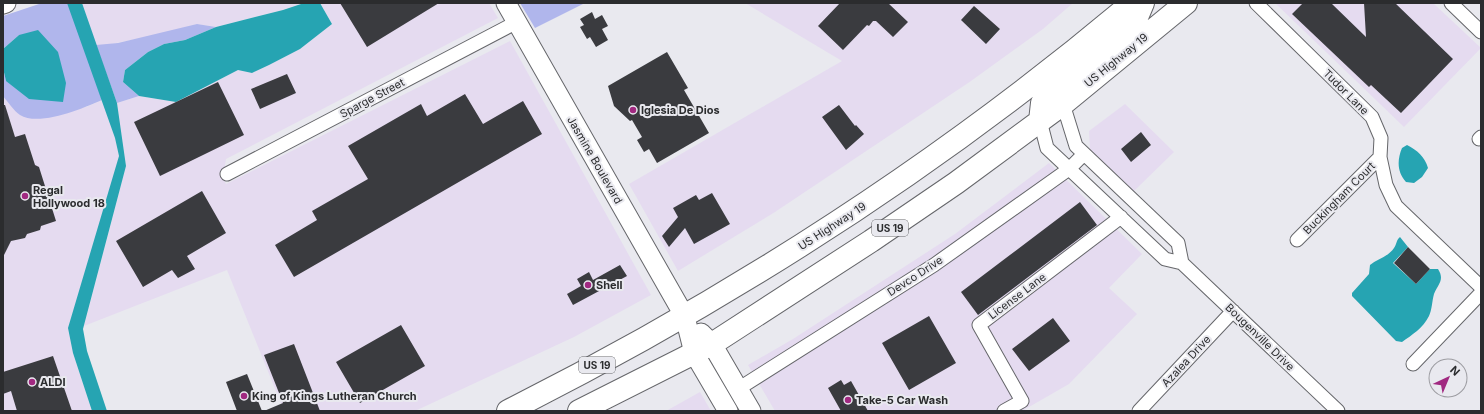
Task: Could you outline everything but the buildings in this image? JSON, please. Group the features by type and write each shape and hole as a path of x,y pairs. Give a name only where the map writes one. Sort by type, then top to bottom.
{"highway":[{"name":"US Highway 19","path":"508,411 579,375 685,317 791,253 913,172 1016,97 1132,3"},
{"path":"1040,120 1042,103 1047,96 1135,22 1143,3"},
{"name":"US Highway 19","path":"579,411 703,348 937,196 1063,104 1186,3"}],"street":[{"name":"Jasmine Boulevard","path":"506,3 703,348 728,411"},
{"name":"Tudor Lane","path":"1256,3 1372,117 1381,138 1380,156 1386,185 1396,206 1481,287"},
{"path":"1452,3 1481,32"},
{"name":"Sparge Street","path":"227,174 517,22"},
{"path":"1063,104 1076,146 1178,243 1182,263"},
{"name":"Bougenville Drive","path":"1040,120 1048,148 1069,169 1165,259 1182,263 1233,311 1331,409"},
{"name":"Devco Drive","path":"738,389 934,265 1069,169 1084,154"},
{"name":"Buckingham Court","path":"1297,240 1380,156"},
{"name":"License Lane","path":"1004,411 1022,401 979,325 1121,217"},
{"path":"1413,364 1481,293"},
{"name":"Azalea Drive","path":"1139,411 1233,311"},
{"name":"Jasmine Boulevard","path":"703,348 738,389 751,411"}],"shaded area":[{"path":"42,3 69,4 102,100 61,115 38,119 20,115 13,109 3,96 3,68 6,81 19,35 3,49 3,16"},
{"path":"67,3 82,3 117,103 126,166 83,329 87,351 107,411 92,411 73,353 68,328 119,156 115,138"},
{"path":"82,3 304,3 283,10 216,27 197,24 165,33 102,46 96,45"},
{"path":"304,3 320,3 332,24 300,49 252,73 238,70 176,102 139,96 123,82 125,70 148,52 164,44 185,40 216,27 283,10"},
{"path":"320,3 489,3 498,18 226,159 223,178 226,184 510,41 651,295 574,337 415,411 284,411 227,270 84,326 126,166 117,103 139,96 176,102 238,70 252,73 300,49 332,24"},
{"path":"520,3 585,3 535,28"},
{"path":"745,3 1073,3 1043,29 971,81 775,212 678,271 629,184 842,61"},
{"path":"1275,3 1433,3 1481,48 1404,127"},
{"path":"197,24 216,27 185,40 164,44 148,52 125,70 123,82 139,96 117,103 96,45 118,43"},
{"path":"38,30 58,52 66,83 63,102 29,99 6,81 3,68 3,49 19,35"},
{"path":"3,96 21,115 86,107 102,100 115,138 119,156 73,353 92,411 3,411"},
{"path":"1125,104 1174,152 1134,191 1090,149 1089,131"},
{"path":"1407,145 1420,154 1425,160 1428,168 1422,177 1414,183 1406,182 1399,170 1400,152 1402,148"},
{"path":"1049,163 1142,254 1109,288 1137,314 1069,384 1022,411 775,411 748,365 793,339 955,234"},
{"path":"1400,237 1408,247 1393,263 1416,284 1430,269 1438,269 1441,276 1440,282 1434,294 1430,314 1427,320 1417,331 1402,342 1396,341 1352,296 1352,293 1369,274 1370,265 1392,251"},
{"path":"700,392 711,411 666,411"}],"place":[{"name":"Iglesia De Dios","path":"633,110"},
{"name":"Regal Hollywood 18","path":"25,196"},
{"name":"Shell","path":"588,285"},
{"name":"ALDI","path":"32,382"},
{"name":"King of Kings Lutheran Church","path":"244,396"},
{"name":"Take-5 Car Wash","path":"848,400"}]}
